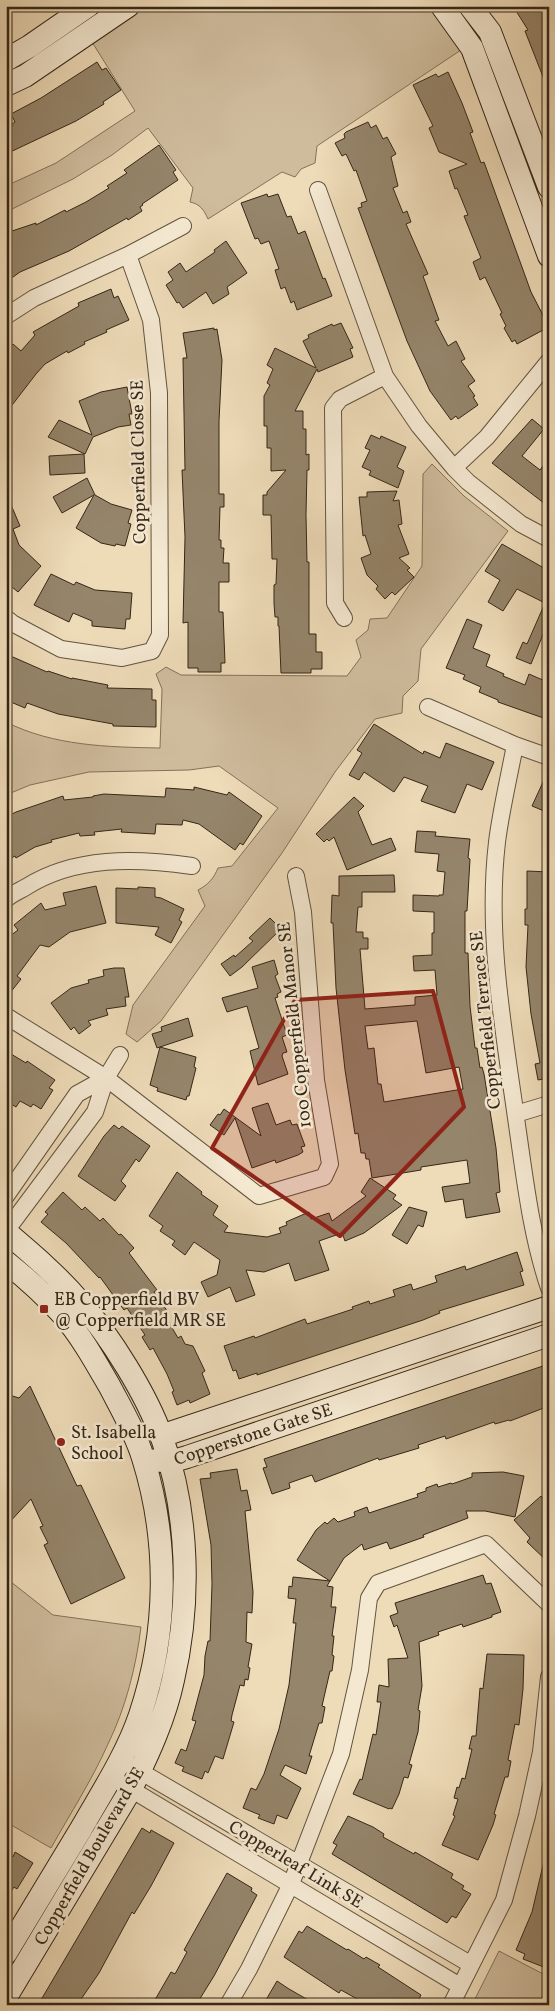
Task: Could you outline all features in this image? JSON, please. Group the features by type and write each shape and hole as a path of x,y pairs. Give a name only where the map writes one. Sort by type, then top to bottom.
{"street":[{"path":"32,71 13,57 88,6"},
{"path":"6,85 32,71 128,6"},
{"path":"442,6 472,48 549,256"},
{"path":"470,6 490,32 549,187"},
{"path":"318,190 385,376 419,426 468,482 521,524 549,539"},
{"path":"6,316 34,298 128,255 183,226"},
{"name":"Copperfield Close SE","path":"6,618 61,649 122,658 152,651 160,635 159,393 152,320 128,255"},
{"path":"454,468 487,437 549,361"},
{"path":"344,618 335,603 333,408 340,399 385,376"},
{"path":"428,707 514,745 549,757"},
{"name":"Copperfield Terrace SE","path":"514,745 497,843 494,919 498,983 507,1062 530,1215 541,1264 549,1288"},
{"path":"6,900 44,875 86,864 139,860 192,866"},
{"name":"100 Copperfield Manor SE","path":"106,1078 259,1196 324,1177 330,1164 316,1080 302,912 296,876"},
{"path":"6,1016 106,1078"},
{"path":"6,1231 95,1112 106,1078 120,1055"},
{"path":"6,1196 77,1094 106,1078"},
{"path":"516,1114 549,1104"},
{"name":"Copperfield Boulevard SE","path":"6,1231 80,1302 113,1345 143,1398 162,1436 170,1462 181,1522 186,1574 182,1628 173,1680 162,1718 136,1780 6,1997"},
{"name":"Copperfield Boulevard SE","path":"6,1262 30,1282 64,1316 95,1360 121,1409 143,1457 158,1524 163,1576 160,1628 151,1675 140,1716 116,1769 10,1940"},
{"name":"Copperstone Gate SE","path":"143,1457 162,1436 549,1307"},
{"name":"Copperstone Gate SE","path":"143,1457 170,1462 549,1335"},
{"path":"228,2005 249,1969 291,1884 341,1754 360,1670 369,1598 378,1583 486,1544 549,1604"},
{"path":"451,2005 470,1964 504,1900 527,1816 541,1752 549,1677"},
{"name":"Copperleaf Link SE","path":"116,1769 299,1864 470,1964"},
{"name":"Copperleaf Link SE","path":"136,1780 291,1884 460,1986"},
{"path":"10,1940 35,1949"}],"highlighted area":[{"path":"433,991 464,1107 340,1236 212,1148 295,1000"}],"shaded area":[{"path":"142,6 428,6 451,34 461,50 317,146 315,163 301,169 295,177 282,172 208,219 201,208 190,202 193,188 148,128 112,155 73,179 6,212 6,186 56,163 135,111 92,42"},
{"path":"432,464 464,496 508,531 421,649 418,681 403,696 402,713 375,719 335,772 282,853 161,1021 137,1042 126,1034 133,1005 205,906 198,890 210,881 218,868 232,866 278,808 219,766 189,770 89,772 30,785 6,795 6,722 24,730 62,741 101,746 160,748 162,689 156,674 166,667 181,675 347,676 361,657 356,640 368,630 370,619 387,618 422,566 423,474"},
{"path":"6,1578 53,1615 141,1627 129,1687 120,1716 95,1771 51,1848 6,1822"},
{"path":"499,1951 549,1977 549,2005 472,2005"}],"building":[{"path":"513,6 540,6 549,21 549,92 525,31 528,30"},
{"path":"97,62 102,70 106,68 121,90 103,102 104,104 76,121 6,154 6,128 13,126 12,124 15,122 11,114 41,98"},
{"path":"448,72 473,132 470,133 481,163 484,162 531,292 547,323 543,325 545,329 517,344 515,340 512,342 504,328 506,326 500,314 502,313 485,277 480,280 473,262 481,258 464,216 468,215 457,188 455,189 449,171 467,164 439,152 429,128 433,126 413,85 436,74 438,77"},
{"path":"368,122 371,128 376,125 383,139 387,137 396,154 391,157 398,186 393,188 403,213 407,211 411,222 406,224 428,274 423,276 439,320 435,321 448,346 456,341 465,359 461,361 475,381 468,386 475,396 473,397 478,405 458,419 456,416 451,420 430,391 407,341 358,208 362,207 361,203 367,201 356,170 354,171 346,154 342,156 335,143 345,138 344,134 346,132"},
{"path":"159,145 176,170 173,172 178,180 142,204 140,207 142,211 128,220 127,218 69,251 20,272 6,282 6,233 36,223 36,225 65,210 66,212 86,202 109,188 107,186 127,173 124,170"},
{"path":"267,194 268,197 278,194 287,217 291,216 298,234 305,231 323,279 325,278 332,296 297,310 294,301 291,303 285,287 281,289 275,270 279,269 269,241 261,244 258,238 255,239 241,203"},
{"path":"226,241 247,273 227,287 229,294 213,304 206,292 183,308 179,302 177,303 166,285 173,280 168,272 180,263 186,272 215,252 214,250"},
{"path":"111,289 114,298 118,296 129,320 106,330 107,332 84,342 85,344 68,353 67,351 45,364 6,413 6,352 13,344 21,351 35,335 33,332 79,306 78,303"},
{"path":"341,323 353,348 350,349 353,357 318,372 317,369 295,411 303,411 303,429 306,429 306,455 309,454 306,515 307,562 309,562 309,634 316,634 316,652 322,652 322,669 311,669 311,673 281,673 279,626 278,617 275,617 274,603 277,559 272,559 271,515 263,515 263,495 267,495 267,492 286,470 271,471 271,448 267,448 267,426 264,426 264,396 270,385 267,383 273,369 267,365 275,348 316,368 303,341 309,338 308,335 332,324 333,326"},
{"path":"214,328 214,330 217,329 222,360 219,421 219,494 224,494 224,507 220,507 219,540 221,540 221,548 224,548 223,563 229,563 229,582 219,582 219,612 223,612 225,663 221,663 221,672 198,672 198,668 188,668 188,622 183,623 185,537 182,470 185,470 183,358 187,358 183,333"},
{"path":"127,387 132,414 129,414 131,425 118,427 93,437 85,454 48,437 59,420 92,435 79,401 101,392"},
{"path":"532,419 544,429 522,456 540,470 549,458 549,507 492,463"},
{"path":"371,435 380,439 381,436 406,447 397,467 404,471 398,488 369,475 371,471 362,467 370,450 365,448"},
{"path":"84,454 85,473 50,475 49,456"},
{"path":"87,478 95,495 111,504 132,510 128,523 131,524 125,546 101,543 76,528 94,495 62,513 53,497"},
{"path":"397,491 393,501 399,500 402,524 398,525 409,554 399,558 410,568 407,570 414,577 395,595 392,592 385,599 376,589 378,586 367,575 361,558 371,554 365,535 363,536 359,497 367,497 367,492"},
{"path":"6,493 20,526 13,529 19,545 41,566 18,592 6,582"},
{"path":"502,544 549,571 549,634 544,632 531,664 516,658 523,642 527,644 545,603 517,589 503,611 488,602 500,580 485,571"},
{"path":"51,574 74,585 76,582 95,590 132,593 130,619 126,619 125,629 92,626 92,621 73,613 69,622 34,605"},
{"path":"467,619 482,625 473,648 490,655 486,666 504,674 503,676 525,685 529,674 545,681 544,684 549,686 549,720 498,702 498,700 479,692 481,687 463,679 465,675 446,668"},
{"path":"6,654 47,672 72,679 108,685 107,688 152,689 152,700 156,700 156,727 113,726 113,724 58,714 27,703 25,708 6,700"},
{"path":"374,724 423,754 424,751 440,758 446,743 494,762 482,790 467,784 455,813 421,801 428,786 404,777 394,792 364,772 359,780 349,775 362,753 357,750"},
{"path":"549,769 549,813 532,806"},
{"path":"194,787 227,795 229,792 262,816 243,845 240,843 235,850 199,824 183,820 182,825 156,824 155,834 121,832 122,829 94,832 95,835 80,836 79,833 51,840 52,842 35,847 16,858 15,856 6,861 6,817 16,812 63,796 64,800 104,794 165,797 166,788 194,790"},
{"path":"354,797 364,806 358,812 372,845 391,838 396,850 347,870 334,837 324,842 316,834"},
{"path":"417,831 436,832 435,836 470,839 467,911 465,911 465,953 468,953 470,1006 475,1048 477,1048 480,1068 482,1067 484,1074 496,1148 500,1192 496,1193 500,1212 466,1218 463,1199 445,1202 442,1187 470,1183 467,1160 421,1167 421,1170 372,1178 369,1159 366,1159 365,1153 361,1153 358,1133 355,1134 345,1070 336,988 333,923 331,923 332,895 339,896 339,876 394,875 395,892 362,892 362,907 358,907 356,932 363,932 363,938 368,938 368,949 360,949 365,1009 415,1005 415,997 437,995 435,970 414,971 413,956 432,955 434,912 413,911 413,895 443,895 445,872 437,871 439,854 415,852","holes":["417,1021 426,1073 459,1067 463,1089 384,1102 381,1084 378,1084 374,1048 368,1049 365,1026"]},
{"path":"527,871 549,872 549,1078 538,1080 535,1064 540,1063 531,1014 526,967 528,925 525,925 525,909 527,909"},
{"path":"96,886 106,923 70,932 49,947 40,945 17,976 21,979 6,998 6,939 18,930 14,925 41,903 45,910 66,905 63,893"},
{"path":"138,887 155,888 155,897 184,909 179,920 182,922 171,943 155,935 159,927 116,923 116,888 138,889"},
{"path":"270,918 281,929 242,967 230,976 221,964 234,955 235,957 253,941 249,938"},
{"path":"274,960 278,974 275,976 281,992 275,998 287,1035 282,1037 287,1052 283,1053 282,1056 288,1074 258,1085 250,1051 259,1048 247,1006 227,1012 222,998 258,988 252,967"},
{"path":"124,968 129,997 125,997 126,1006 106,1009 108,1015 88,1021 91,1025 79,1034 74,1027 71,1030 51,1003 71,988 89,983 88,980 104,976 103,970"},
{"path":"188,1018 193,1036 157,1048 152,1034 162,1031 161,1027"},
{"path":"160,1047 196,1057 194,1067 196,1068 189,1096 187,1096 186,1100 157,1091 158,1088 150,1085"},
{"path":"6,1051 26,1063 27,1061 55,1080 49,1088 53,1090 41,1109 33,1104 31,1107 20,1101 16,1107 6,1101"},
{"path":"268,1103 276,1125 290,1120 292,1125 297,1124 305,1146 301,1147 303,1152 298,1155 276,1163 275,1160 252,1168 235,1118 224,1135 210,1125 224,1109 261,1136 252,1108"},
{"path":"114,1125 119,1129 122,1126 150,1146 139,1162 136,1159 121,1181 126,1186 115,1201 78,1176 104,1136"},
{"path":"177,1172 202,1192 201,1194 218,1206 213,1215 228,1226 224,1232 267,1237 281,1233 279,1228 287,1225 286,1222 309,1212 311,1219 329,1213 332,1221 366,1196 361,1192 370,1178 396,1195 393,1199 402,1205 364,1233 345,1241 342,1233 319,1241 329,1270 295,1281 289,1263 264,1272 246,1270 255,1295 236,1302 230,1287 208,1297 201,1282 217,1275 220,1260 194,1242 185,1255 172,1245 175,1241 160,1231 163,1226 149,1216"},
{"path":"63,1192 82,1210 85,1207 100,1221 103,1218 134,1248 129,1253 157,1290 154,1292 168,1312 164,1314 178,1338 181,1336 185,1344 193,1346 205,1371 202,1373 210,1394 190,1403 189,1400 177,1405 167,1374 153,1348 150,1350 142,1337 145,1335 127,1308 124,1310 100,1277 66,1243 41,1222 48,1214 45,1212"},
{"path":"409,1207 427,1212 423,1227 418,1225 407,1244 392,1235"},
{"path":"517,1252 523,1271 520,1272 524,1285 439,1311 440,1313 423,1320 257,1375 257,1373 239,1379 236,1370 233,1371 224,1346 254,1336 255,1338 305,1319 307,1324 353,1309 352,1307 369,1301 370,1304 395,1296 393,1290 411,1284 413,1290 437,1282 435,1276 465,1266 466,1270"},
{"path":"549,1364 549,1406 510,1421 495,1424 494,1422 446,1439 445,1436 418,1445 419,1448 379,1460 378,1458 315,1482 312,1475 289,1483 290,1488 272,1494 263,1468 267,1467 264,1459"},
{"path":"30,1386 77,1486 81,1485 125,1578 71,1604 44,1545 48,1543 40,1527 43,1526 31,1499 6,1526 6,1394 19,1398"},
{"path":"237,1469 241,1491 247,1490 251,1510 245,1511 253,1592 252,1613 247,1612 246,1642 252,1644 248,1667 250,1668 248,1680 245,1679 244,1686 240,1685 231,1721 234,1722 223,1759 215,1756 208,1773 205,1771 202,1779 182,1771 184,1767 175,1763 181,1749 186,1751 196,1721 192,1720 204,1675 208,1641 210,1641 211,1545 200,1479 211,1478 210,1473"},
{"path":"503,1472 524,1476 515,1517 485,1511 466,1511 468,1518 390,1549 387,1542 364,1550 362,1544 344,1558 330,1581 297,1560 316,1530 325,1522 327,1524 334,1518 338,1522 355,1516 354,1512 367,1507 369,1513 418,1497 417,1494 437,1484 438,1487 472,1477 472,1473"},
{"path":"541,1496 549,1505 549,1563 527,1542 530,1538 514,1520"},
{"path":"483,1575 486,1584 491,1583 501,1612 463,1627 462,1624 438,1632 439,1635 419,1642 422,1686 418,1710 420,1711 418,1732 409,1764 412,1765 408,1778 404,1777 392,1809 353,1794 360,1779 362,1780 373,1734 376,1735 381,1702 377,1702 379,1685 389,1687 388,1659 408,1658 397,1625 394,1627 390,1616 398,1613 395,1603"},
{"path":"293,1577 330,1581 327,1586 333,1587 331,1607 336,1607 332,1636 334,1636 332,1655 334,1656 332,1671 330,1671 322,1706 325,1707 322,1723 319,1723 309,1756 312,1756 306,1774 285,1765 280,1775 301,1788 287,1819 277,1815 274,1824 258,1818 260,1815 243,1808 251,1788 256,1790 264,1774 279,1729 289,1685 296,1623 293,1623 296,1599 288,1598 289,1586 292,1587"},
{"path":"487,1654 524,1655 523,1689 519,1725 515,1724 508,1760 511,1761 508,1777 505,1777 494,1814 496,1815 493,1825 478,1860 442,1845 455,1816 453,1815 458,1799 454,1798 462,1778 465,1779 472,1749 469,1749 472,1736 476,1736 480,1688 483,1689"},
{"path":"348,1816 373,1827 384,1834 383,1837 414,1854 415,1852 453,1874 451,1878 464,1886 462,1889 471,1894 456,1918 452,1916 447,1923 332,1854 337,1845 333,1843"},
{"path":"142,1828 150,1833 151,1830 174,1843 151,1886 134,1914 132,1912 99,1973 77,2005 38,2005"},
{"path":"15,1852 33,1863 17,1889 14,1887 6,1899 6,1853 13,1857"},
{"path":"544,1861 549,1861 549,1969 523,1959 525,1954 516,1950 532,1912"},
{"path":"227,1873 252,1888 251,1891 257,1895 214,1976 196,2005 152,2005 171,1972 175,1974 187,1952 184,1950"},
{"path":"307,1926 347,1950 380,1965 378,1967 421,1995 416,2005 368,2005 341,1990 339,1993 284,1957 299,1931 302,1933"},
{"path":"277,1981 289,1989 317,2005 263,2005"}],"place":[{"name":"EB Copperfield BV @ Copperfield MR SE","path":"44,1309"},
{"name":"St. Isabella School","path":"61,1442"}]}
